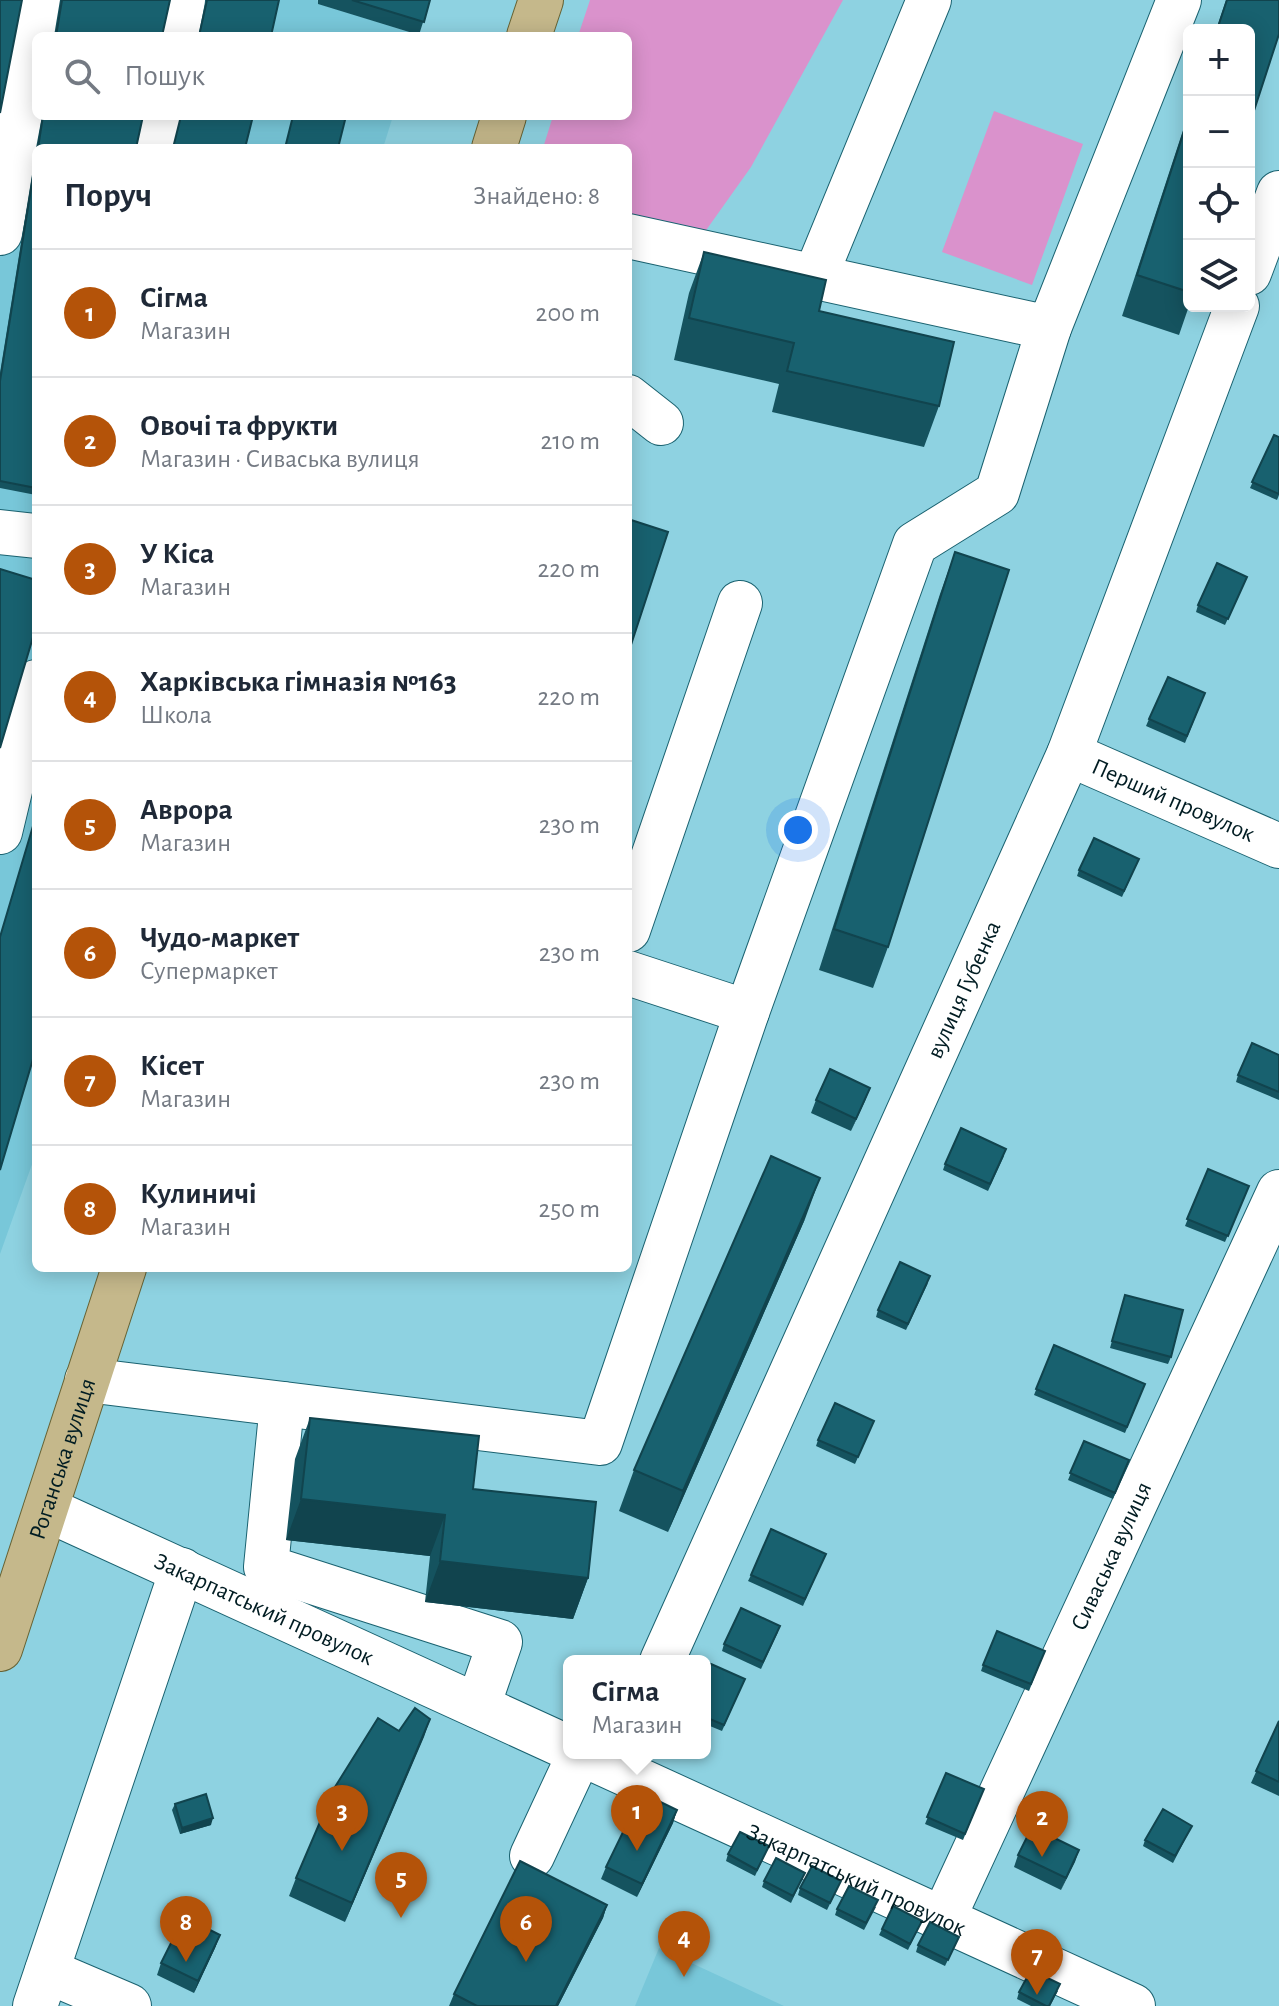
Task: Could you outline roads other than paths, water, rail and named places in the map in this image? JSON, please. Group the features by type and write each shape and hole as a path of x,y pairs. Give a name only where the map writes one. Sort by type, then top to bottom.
{"main road":[{"path":"530,32 541,0"},
{"path":"495,144 503,120"},
{"name":"Роганська вулиця","path":"0,1649 123,1272"}],"street":[{"path":"37,32 43,0"},
{"path":"177,32 183,0"},
{"path":"815,277 929,0"},
{"path":"87,1380 600,1443 747,1012 915,544 997,493 1049,328 1179,0"},
{"path":"0,233 32,60"},
{"path":"153,144 158,120"},
{"path":"1255,257 1279,193"},
{"path":"632,237 1049,328"},
{"name":"вулиця Губенка","path":"665,1655 1069,754 1235,312"},
{"path":"0,532 32,536"},
{"path":"632,918 740,603"},
{"path":"0,832 32,699"},
{"name":"Перший провулок","path":"1069,754 1279,846"},
{"path":"632,974 747,1012"},
{"name":"Сиваська вулиця","path":"943,1919 1279,1192"},
{"path":"282,1404 266,1567 500,1642 478,1706"},
{"name":"Закарпатський провулок","path":"46,1509 563,1745"},
{"path":"129,2006 41,1988 182,1570"},
{"path":"532,1856 597,1759"},
{"name":"Закарпатський провулок","path":"602,1759 1133,2006"}],"place":[{"name":"У Кіса","path":"342,1851"},
{"name":"Сігма","path":"637,1851"},
{"name":"Овочі та фрукти","path":"1042,1857"},
{"name":"Аврора","path":"401,1918"},
{"name":"Кулиничі","path":"186,1962"},
{"name":"Чудо-маркет","path":"526,1962"},
{"name":"Харківська гімназія №163","path":"684,1977"},
{"name":"Кісет","path":"1037,1995"}]}
